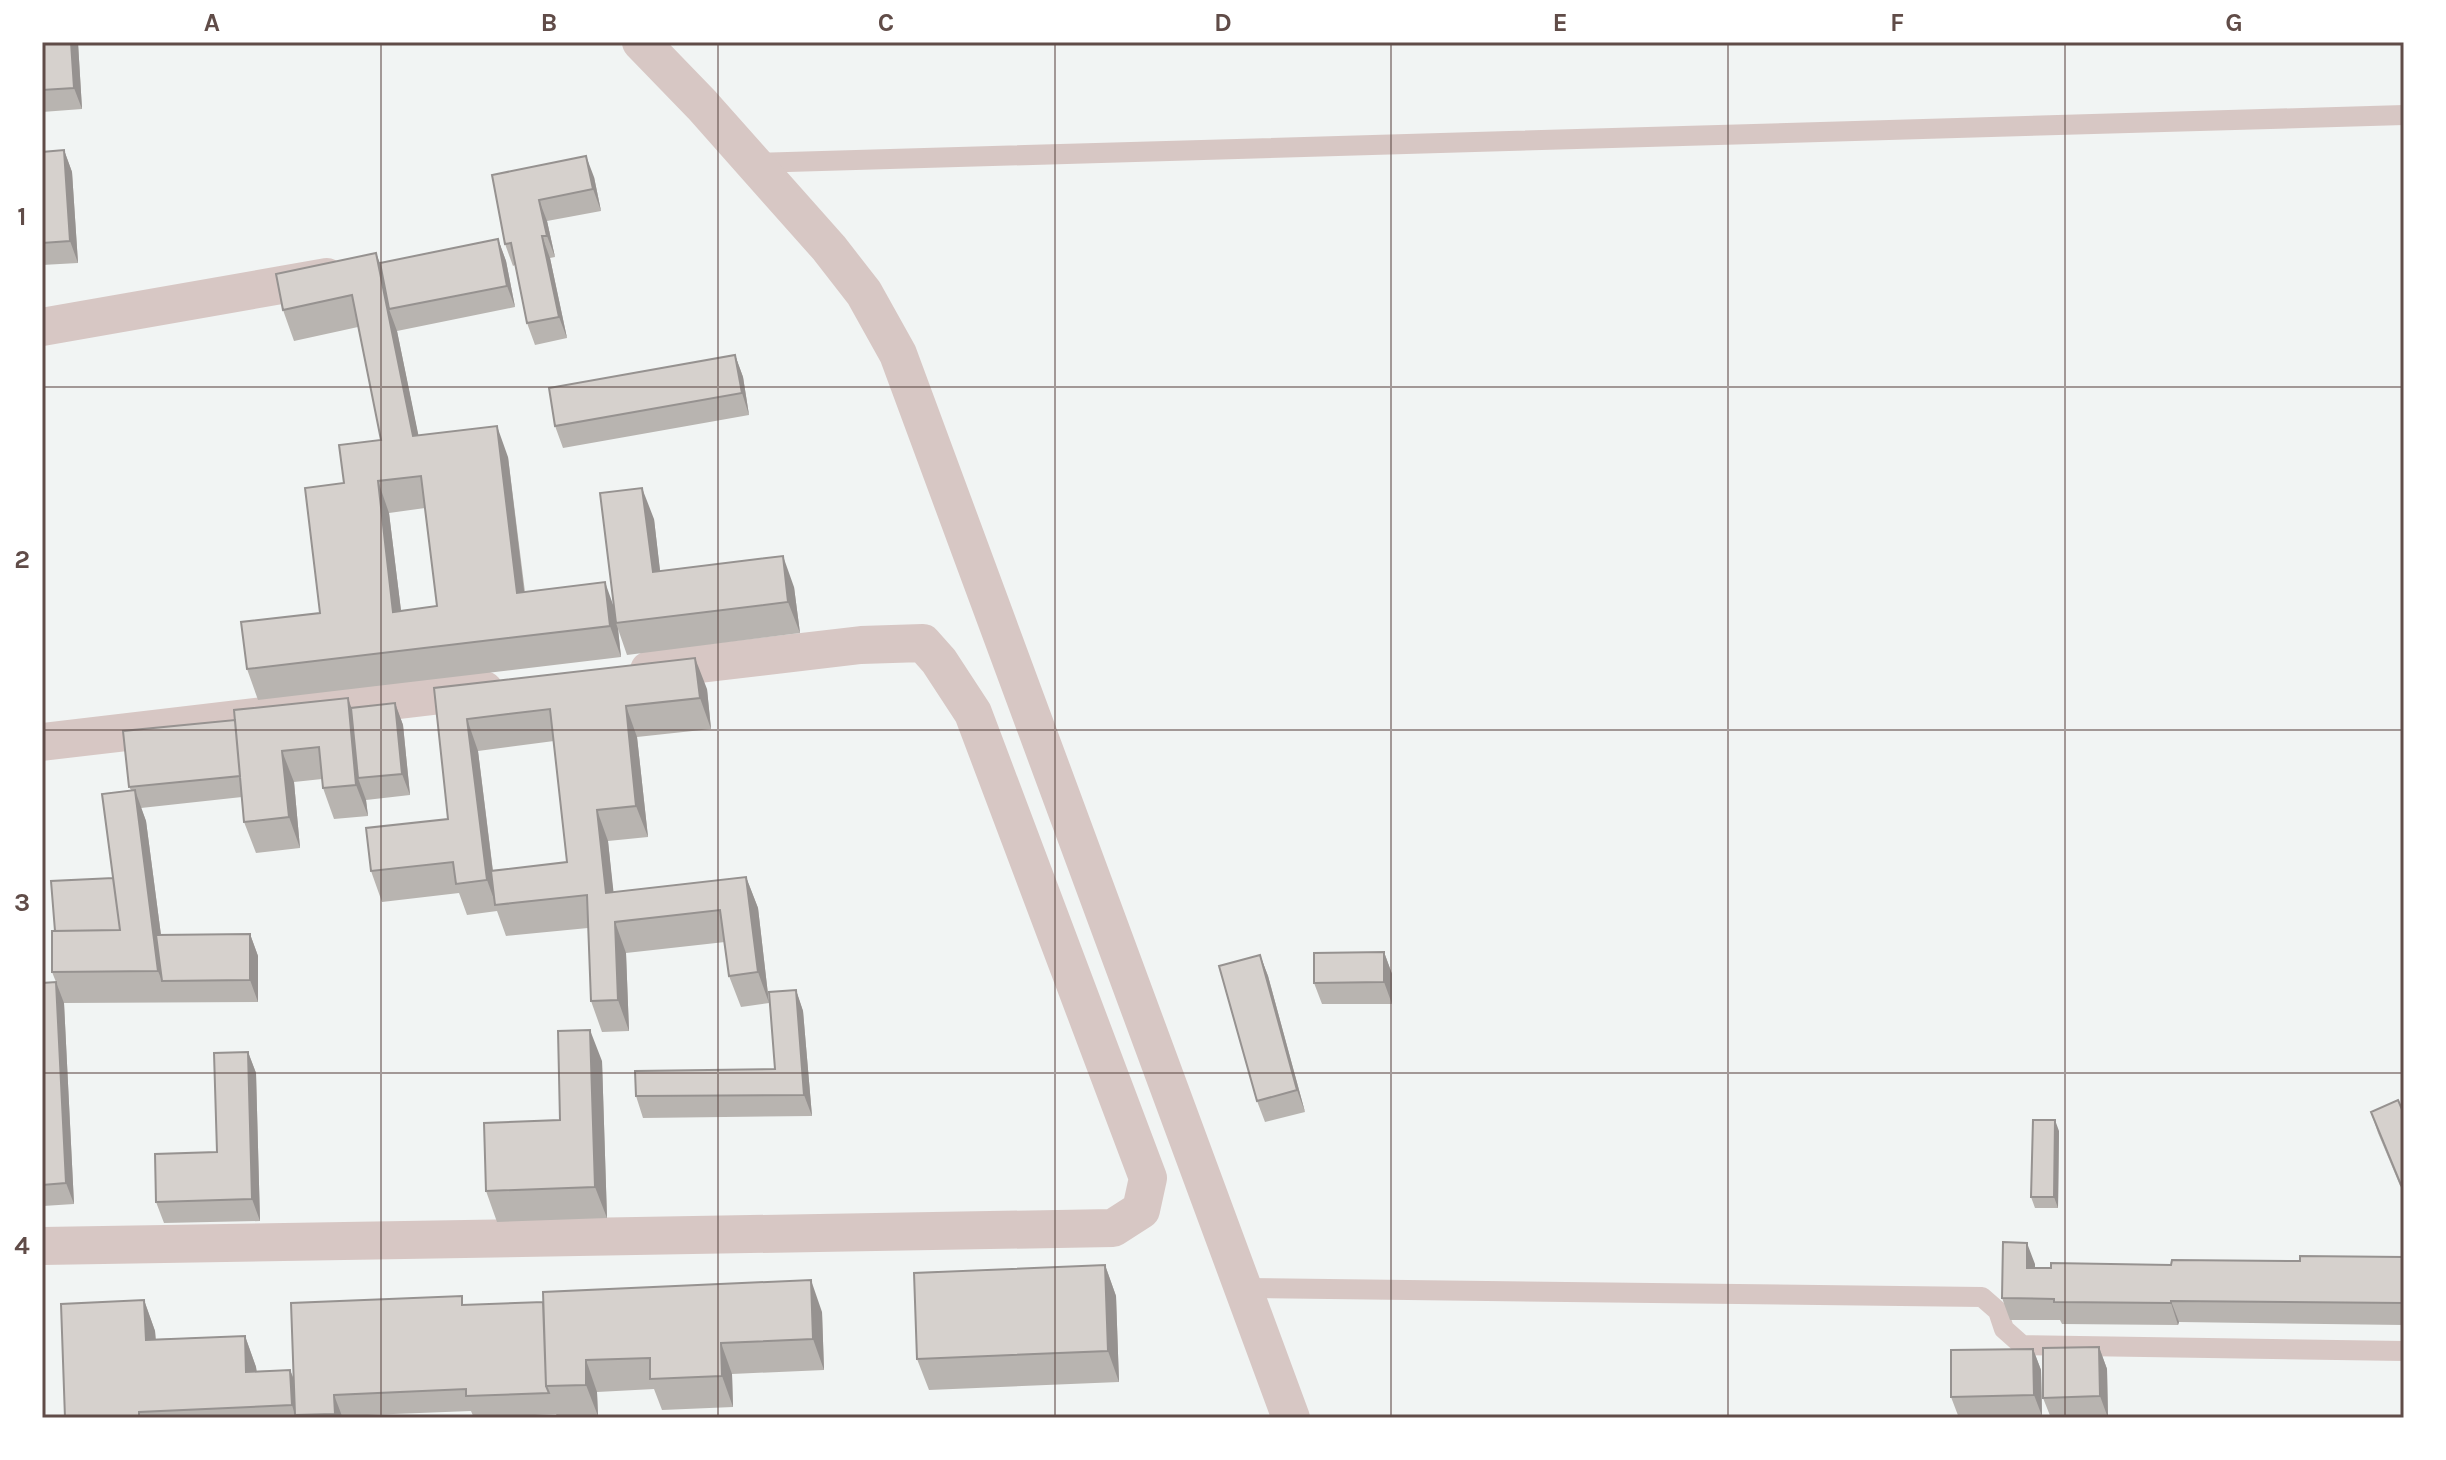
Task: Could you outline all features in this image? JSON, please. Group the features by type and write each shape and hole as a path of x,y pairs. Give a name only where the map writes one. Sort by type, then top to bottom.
{"street":[{"path":"641,42 702,105 829,248 864,293 898,354 1291,1418"},
{"path":"42,327 368,269"},
{"path":"42,1246 1113,1228 1141,1210 1148,1178 973,713 939,661 923,643 861,645 609,675"},
{"path":"42,742 515,686"}],"lane":[{"path":"754,163 2404,115"},
{"path":"1243,1288 1982,1297 1998,1311 2004,1329 2022,1345 2404,1351"}],"building":[{"path":"42,42 71,42 74,88 42,90"},
{"path":"64,150 70,241 42,243 42,152"},
{"path":"586,156 593,189 539,200 547,236 542,236 559,317 527,323 511,243 505,244 492,175"},
{"path":"498,239 507,286 389,309 380,263"},
{"path":"376,253 413,436 497,426 517,593 605,582 610,626 247,669 241,622 320,613 305,488 344,483 339,445 381,440 352,295 283,310 276,274","holes":["421,476 437,606 393,612 378,481"]},
{"path":"735,355 742,393 555,426 549,388"},
{"path":"642,488 653,572 783,556 788,602 616,623 600,493"},
{"path":"695,658 700,698 626,706 636,806 597,810 606,893 746,877 758,972 729,976 720,910 615,922 618,1000 591,1001 587,895 495,905 491,871 567,862 550,709 467,719 487,880 456,884 453,862 371,871 366,828 448,819 434,688"},
{"path":"348,698 356,785 323,788 319,747 282,751 289,817 244,822 234,710"},
{"path":"395,703 402,774 358,778 351,708"},
{"path":"235,720 240,776 129,787 123,731"},
{"path":"135,790 158,971 52,972 52,931 120,930 102,794"},
{"path":"113,878 120,930 55,931 51,881"},
{"path":"250,934 250,980 162,981 156,935"},
{"path":"1384,952 1384,982 1314,983 1314,953"},
{"path":"1260,955 1297,1090 1257,1101 1219,966"},
{"path":"56,982 66,1183 42,1185 42,983"},
{"path":"796,990 804,1095 636,1096 635,1071 775,1069 769,992"},
{"path":"590,1030 595,1187 486,1191 484,1123 560,1120 558,1031"},
{"path":"248,1052 252,1199 156,1202 155,1154 217,1152 214,1053"},
{"path":"2398,1100 2404,1114 2404,1184 2401,1185 2371,1112"},
{"path":"2033,1120 2055,1120 2054,1197 2031,1197"},
{"path":"2003,1242 2027,1243 2027,1268 2051,1268 2051,1263 2171,1265 2172,1260 2300,1261 2300,1256 2404,1257 2404,1303 2054,1302 2054,1299 2002,1298"},
{"path":"1105,1265 1108,1351 917,1359 914,1273"},
{"path":"811,1280 813,1339 721,1343 722,1376 650,1379 650,1358 586,1360 586,1385 546,1386 543,1292"},
{"path":"462,1296 462,1305 543,1302 546,1386 549,1393 466,1396 466,1389 334,1395 335,1414 295,1415 291,1303"},
{"path":"144,1300 146,1340 245,1336 246,1372 290,1370 292,1405 139,1412 139,1418 65,1418 61,1304"},
{"path":"2099,1347 2100,1396 2043,1398 2043,1348"},
{"path":"2033,1349 2034,1395 1951,1397 1951,1350"}]}
